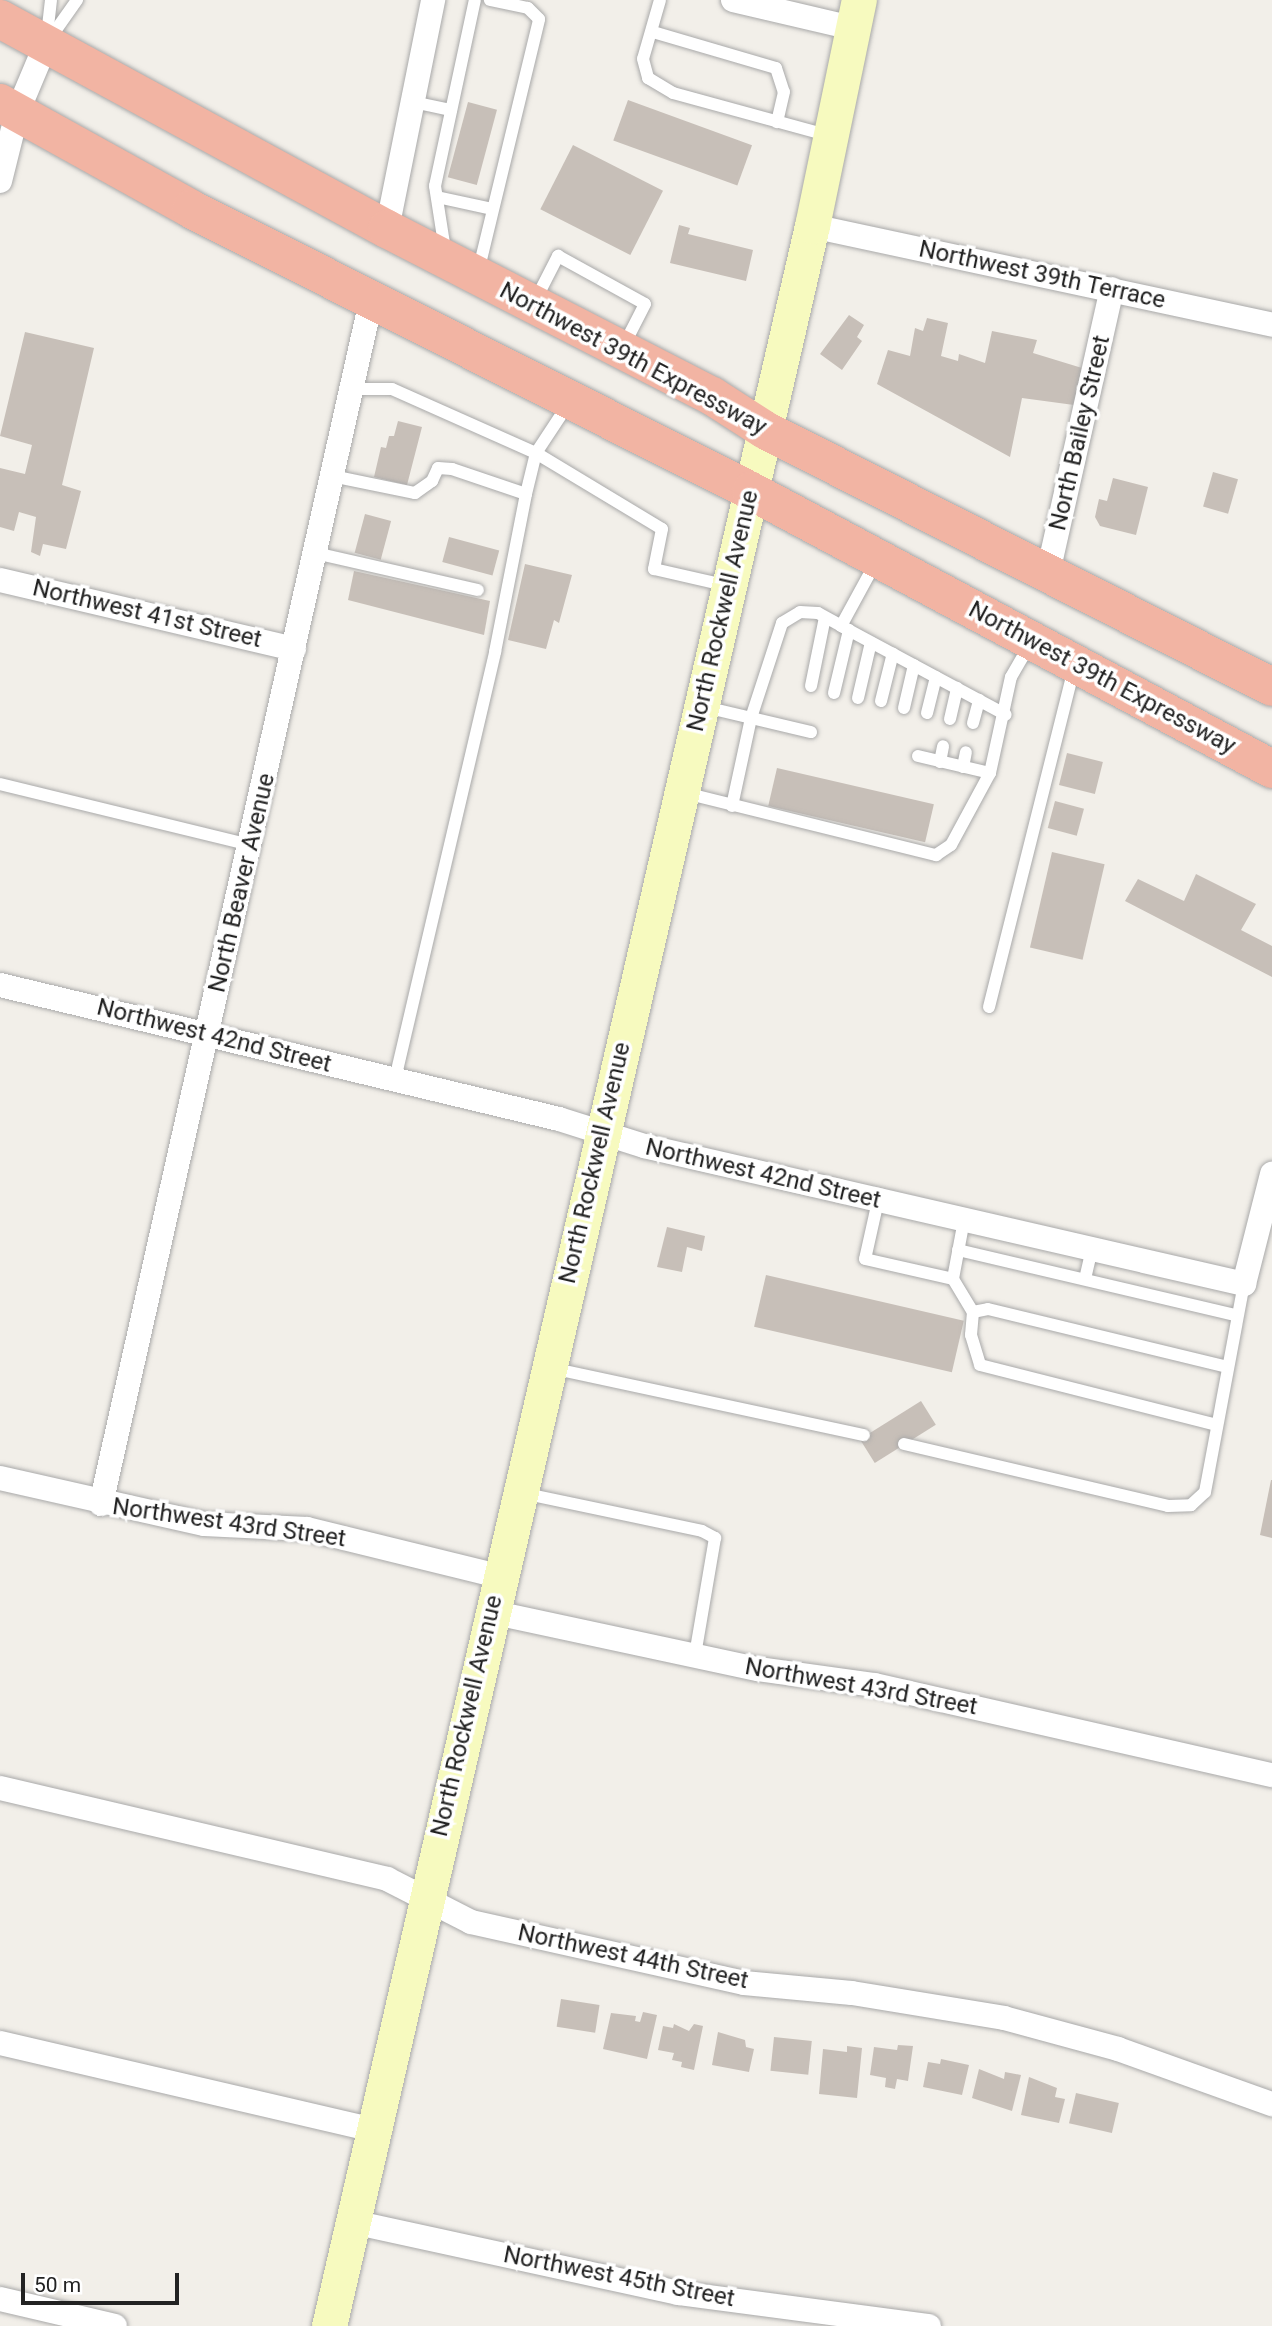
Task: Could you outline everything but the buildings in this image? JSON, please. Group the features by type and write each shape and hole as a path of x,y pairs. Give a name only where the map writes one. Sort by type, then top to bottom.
{"highway":[{"name":"Northwest 39th Expressway","path":"0,19 387,229 712,396 765,430 1047,577 1272,687"},
{"name":"Northwest 39th Expressway","path":"9,108 371,301 751,491 1272,769"}],"main road":[{"name":"North Rockwell Avenue","path":"329,2326 498,1576 812,226 855,14"}],"street":[{"path":"387,229 433,0"},
{"path":"733,0 855,14"},
{"path":"0,181 9,108 46,44"},
{"name":"Northwest 39th Terrace","path":"812,226 1272,325"},
{"name":"North Bailey Street","path":"1047,577 1112,289"},
{"name":"North Beaver Avenue","path":"101,1504 371,301"},
{"name":"Northwest 41st Street","path":"0,580 294,649"},
{"name":"Northwest 42nd Street","path":"0,985 395,1079 878,1201 1244,1284"},
{"path":"1244,1284 1272,1174"},
{"name":"Northwest 43rd Street","path":"0,1478 101,1504 204,1524 307,1529 498,1576"},
{"name":"Northwest 43rd Street","path":"491,1612 695,1655 874,1685 1272,1775"},
{"name":"Northwest 44th Street","path":"0,1788 387,1879 471,1922 707,1976 927,2003 1004,2018 1118,2049 1270,2096"},
{"path":"0,2043 374,2130"},
{"name":"Northwest 45th Street","path":"353,2222 665,2291 929,2326"},
{"path":"0,2299 115,2326"}],"lane":[{"path":"46,44 51,0"},
{"path":"46,44 77,0"},
{"path":"462,267 435,186 475,0"},
{"path":"462,267 492,209 539,19 528,8 490,0"},
{"path":"660,0 653,32 643,59 648,78 673,93 830,136"},
{"path":"653,32 776,68 783,92 777,122"},
{"path":"413,102 451,110"},
{"path":"437,197 492,209"},
{"path":"533,304 558,257 645,303 621,350"},
{"path":"352,390 391,389 536,453 662,529 654,569 729,586"},
{"path":"395,1079 493,664 536,453 571,400"},
{"path":"332,476 415,493 432,481 438,468 452,469 526,494"},
{"path":"315,553 478,590"},
{"path":"834,693 845,628 877,559"},
{"path":"732,806 751,719 782,623 800,612 825,617 1006,715"},
{"path":"811,686 825,617"},
{"path":"681,792 936,855 951,845 990,773 1006,715 1011,677 1032,641"},
{"path":"858,698 871,642"},
{"path":"881,701 893,653"},
{"path":"989,1007 1075,664"},
{"path":"904,708 914,665"},
{"path":"927,713 936,677"},
{"path":"950,719 957,688"},
{"path":"973,723 979,700"},
{"path":"701,706 751,719 805,727"},
{"path":"940,762 943,746"},
{"path":"963,767 966,752"},
{"path":"918,757 990,773"},
{"path":"0,784 251,845"},
{"path":"878,1201 865,1259 953,1279"},
{"path":"964,1220 953,1279 972,1312 971,1335 980,1365 1217,1425"},
{"path":"1085,1279 1091,1249"},
{"path":"958,1250 1236,1315"},
{"path":"904,1444 1168,1506 1191,1505 1205,1492 1236,1315 1244,1284"},
{"path":"972,1312 988,1309 1228,1367"},
{"path":"547,1367 864,1435"},
{"path":"518,1492 702,1531 715,1538 707,1601 695,1655"}]}
